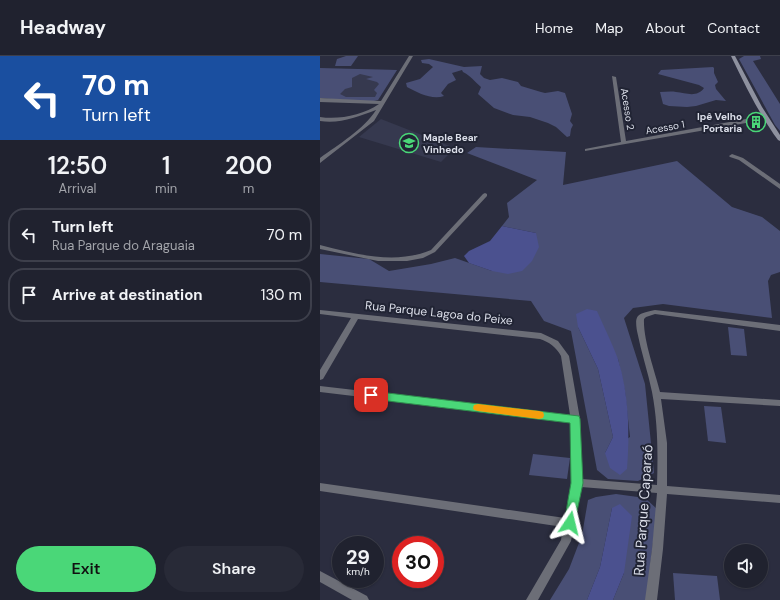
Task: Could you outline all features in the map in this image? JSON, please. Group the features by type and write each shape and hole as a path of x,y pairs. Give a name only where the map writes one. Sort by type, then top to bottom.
{"street":[{"path":"320,161 364,127 377,113 411,56"},
{"path":"733,56 770,127 780,139"},
{"name":"Acesso 2","path":"614,77 624,143"},
{"path":"320,100 382,104"},
{"path":"322,119 355,110 367,103"},
{"path":"322,119 348,117 382,104"},
{"path":"320,125 322,119"},
{"name":"Acesso 1","path":"588,150 746,121"},
{"path":"732,156 741,159 780,187"},
{"path":"320,247 393,261 424,256 433,251 485,195"},
{"name":"Rua Parque Lagoa do Peixe","path":"320,312 541,336 555,342 565,356 575,419"},
{"name":"Rua Parque Caparaó","path":"651,600 661,490 663,446 651,369 638,323 643,315 656,312 780,328"},
{"path":"320,377 356,316"},
{"path":"320,389 575,419 577,483 566,542 532,600"},
{"path":"656,395 780,403"},
{"path":"577,483 780,499"},
{"path":"320,487 570,523"},
{"path":"320,576 363,600"}],"shaded area":[{"path":"346,56 358,56 351,66 335,66 337,59"},
{"path":"744,56 760,56 761,59 753,61 780,104 780,131 775,125 739,59"},
{"path":"429,59 464,67 482,66 480,74 484,78 490,80 502,78 518,82 521,86 545,93 558,91 565,93 572,114 570,121 573,125 570,136 567,137 556,127 548,123 530,117 513,115 494,108 478,94 481,87 462,70 452,73 456,80 448,84 441,93 444,96 435,97 420,94 407,87 406,83 420,79 433,67 429,64 422,63 421,60"},
{"path":"713,67 718,82 715,85 716,89 726,101 716,100 687,107 669,106 663,104 660,92 695,94 704,88 699,85 658,74 661,70"},
{"path":"320,68 397,70 378,100 370,102 320,98","holes":["360,74 373,77 366,79 379,84 374,90 377,93 375,97 346,97 340,94 345,89 352,87 352,78"]},
{"path":"349,69 397,70 378,100 328,99"},
{"name":"Maple Bear Vinhedo","path":"381,119 455,148 441,162 359,137"},
{"path":"476,147 566,152 563,185 677,161 732,207 762,217 780,231 780,272 771,275 768,281 772,318 663,304 633,308 624,318 645,384 654,473 638,481 608,479 597,470 571,331 544,321 531,301 320,282 320,254 369,259 389,271 431,264 455,258 492,271 536,233 502,226 509,217 507,203 537,180 467,153","holes":["578,327 618,359 625,392 630,437 605,453 613,437 598,369"]},
{"path":"502,226 536,233 539,247 532,261 522,271 508,274 492,271 469,263 464,256 469,251 490,241"},
{"path":"587,309 597,311 611,341 622,373 628,414 628,455 627,469 620,475 610,468 605,453 613,437 598,369 578,327 576,314"},
{"path":"728,327 744,329 747,356 731,355"},
{"path":"704,406 721,407 726,443 708,441"},
{"path":"533,454 570,458 567,479 529,475"},
{"path":"616,494 645,498 657,509 646,600 613,600 624,573 612,508 600,567 587,600 550,600 569,569 582,535 588,500 596,497"},
{"path":"620,504 632,516 624,573 613,600 587,600 600,567 612,508"},
{"path":"673,573 717,576 720,600 675,600"}],"slow traffic":[{"path":"478,408 539,415"}],"place":[{"name":"Ipê Velho Portaria","path":"756,122"},
{"name":"Maple Bear Vinhedo","path":"409,143"}],"route":[{"path":"371,395 575,419 577,483 570,523"}]}
